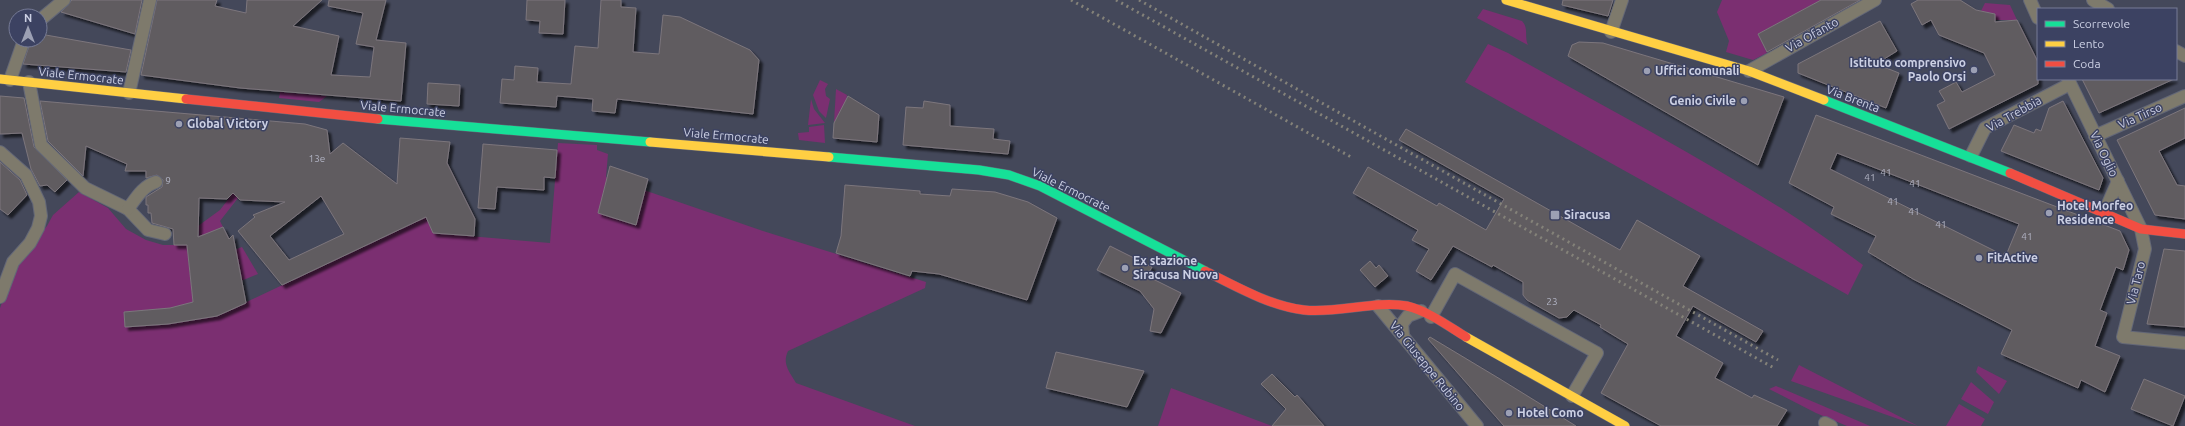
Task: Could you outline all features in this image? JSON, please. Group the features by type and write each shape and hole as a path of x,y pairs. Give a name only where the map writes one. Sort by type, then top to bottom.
{"main road":[{"name":"Via Brenta","path":"1506,0 1748,71 1971,156 2141,229 2185,234"},
{"name":"Viale Ermocrate","path":"5,80 331,115 876,160 979,170 1009,175 1040,186 1216,276 1275,303 1303,310 1330,311 1378,306 1406,306 1426,314 1625,426"}],"street":[{"path":"48,13 64,0"},
{"path":"129,93 150,0"},
{"path":"1611,32 1622,0"},
{"name":"Via Ofanto","path":"1748,71 1875,0"},
{"path":"2030,0 2037,17"},
{"path":"2093,0 2106,8"},
{"path":"5,80 20,48"},
{"name":"Via Trebbia","path":"1971,156 1984,128 2069,81"},
{"name":"Via Oglio","path":"2069,81 2141,229"},
{"path":"29,82 41,145 85,188 128,209 148,230 165,234"},
{"name":"Via Tirso","path":"2095,136 2185,96"},
{"path":"0,152 26,174 39,202 41,216 38,228 30,243 12,262 0,297"},
{"path":"2104,213 2118,181"},
{"path":"128,209 149,184 156,182"},
{"name":"Via Taro","path":"2141,229 2145,249 2123,337 2185,343"},
{"path":"1403,336 1402,324 1408,316 1426,314 1455,274 1597,353 1572,396"},
{"name":"Via Giuseppe Rubino","path":"1378,306 1477,426"}],"shaded area":[{"path":"1722,0 1821,0 1758,34 1767,53 1753,60 1726,52 1729,41 1717,12"},
{"path":"1985,3 2010,5 2017,20 1995,20 1995,14 1981,11"},
{"path":"1483,9 1522,21 1526,30 1528,45 1477,18"},
{"path":"1488,44 1508,53 1681,149 1750,189 1814,230 1863,265 1848,295 1465,82"},
{"path":"820,80 828,84 825,89 826,96 830,99 826,118 819,111 813,95"},
{"path":"836,89 847,95 846,101 834,123"},
{"path":"280,92 327,96 319,102 279,98"},
{"path":"811,99 814,109 825,123 808,125"},
{"path":"824,125 825,143 799,140 798,133 809,132 809,127"},
{"path":"558,143 597,145 597,150 608,154 606,177 763,231 926,282 925,288 788,351 786,356 787,367 796,383 915,426 0,426 0,308 16,265 47,226 53,215 79,192 108,208 126,229 146,240 163,245 187,245 193,302 170,308 124,312 126,327 168,324 217,316 426,217 433,233 550,243"},
{"path":"233,193 238,198 220,221 223,227 199,237 198,226 220,210"},
{"path":"242,247 258,274 241,281 234,250"},
{"path":"1799,365 1918,426 1791,381"},
{"path":"1978,366 2007,381 1999,394 1976,372"},
{"path":"1971,382 1994,402 1988,414 1961,399"},
{"path":"1776,386 1870,426 1847,426 1816,413 1769,389"},
{"path":"1171,388 1272,426 1158,426"},
{"path":"1959,404 1985,419 1981,426 1946,426"}],"building":[{"path":"72,0 142,0 135,34 61,12"},
{"path":"157,0 217,0 215,6 246,13 247,0 322,0 293,26 339,36 331,75 370,77 374,47 356,44 363,13 328,6 329,0 386,0 376,40 406,43 401,101 240,88 141,75"},
{"path":"527,0 565,0 563,34 539,33 540,21 526,20"},
{"path":"601,0 621,0 621,7 636,8 633,52 659,54 663,15 680,17 750,50 759,60 753,114 617,99 615,113 592,111 593,99 557,96 556,107 500,103 502,79 514,80 515,66 538,68 537,82 571,84 575,46 598,48"},
{"path":"1563,0 1613,0 1608,16 1562,5"},
{"path":"1821,0 1860,0 1767,52 1758,34"},
{"path":"1918,0 1960,0 1976,10 1995,14 1995,22 2017,20 2037,60 2038,84 1949,129 1937,105 1945,101 1939,91 1956,82 1962,92 1995,75 1984,53 1939,35 1931,20 1922,25 1911,4"},
{"path":"1880,21 1897,51 1876,64 1899,73 1886,108 1798,73 1798,64"},
{"path":"48,35 131,50 126,72 23,64 28,48 48,48"},
{"path":"1579,42 1603,43 1784,97 1758,165 1568,56 1572,45"},
{"path":"2082,80 2172,80 2099,113"},
{"path":"428,83 460,85 459,106 427,104"},
{"path":"0,96 24,98 34,147 67,180 55,192 47,185 40,186 31,169 22,133 0,134"},
{"path":"848,96 879,115 877,142 833,138 834,123"},
{"path":"40,101 305,124 327,130 330,154 343,143 397,184 400,138 450,142 447,163 475,219 474,236 433,233 426,217 282,285 238,231 255,217 253,215 285,202 240,200 233,193 227,199 199,198 198,237 223,227 229,239 233,235 246,303 217,316 168,324 125,327 124,312 170,308 193,302 187,245 174,245 173,229 152,223 151,213 148,213 148,205 146,205 146,197 162,187 163,180 157,175 146,178 146,171 125,171 127,164 86,146 83,176 48,141","holes":["321,196 344,234 289,260 270,236"]},
{"path":"924,101 950,105 950,126 994,129 993,139 1010,141 1008,154 903,145 906,107 923,108"},
{"path":"2063,101 2103,178 2099,190 2001,151 2014,125 2034,133 2036,129 2041,131 2049,108"},
{"path":"2185,108 2185,138 2159,151 2177,185 2185,186 2185,219 2155,215 2117,140"},
{"path":"1816,115 2120,231 2129,250 2123,270 2116,267 2100,310 2107,313 2095,346 2120,356 2105,392 2081,380 2078,388 2001,354 2012,330 1913,279 1868,252 1876,236 1831,214 1834,207 1789,183","holes":["1837,153 2019,224 2007,253 2005,252 2003,255 1830,169"]},
{"path":"1406,129 1620,250 1637,220 1700,256 1683,286 1763,331 1756,342 1693,306 1676,336 1723,363 1715,378 1752,398 1754,395 1787,410 1777,426 1661,426 1601,393 1628,344 1600,327 1601,325 1574,310 1567,317 1559,318 1527,300 1523,295 1523,282 1493,265 1492,267 1453,246 1431,280 1416,271 1429,249 1412,240 1418,230 1353,193 1368,167 1437,206 1439,203 1486,230 1504,199 1399,140"},
{"path":"483,144 557,150 555,178 544,177 544,190 497,187 495,209 478,208"},
{"path":"0,162 20,180 27,195 8,215 0,209"},
{"path":"610,166 648,179 636,225 598,213"},
{"path":"845,185 920,191 920,194 950,196 952,189 995,192 1028,202 1057,218 1027,300 939,274 912,271 910,276 836,253 841,236"},
{"path":"1110,246 1152,267 1147,276 1181,293 1161,333 1150,331 1154,309 1140,291 1097,270"},
{"path":"2164,249 2185,251 2185,327 2147,324"},
{"path":"1370,261 1376,268 1379,265 1388,276 1375,287 1360,270"},
{"path":"1430,337 1576,426 1504,426 1428,339"},
{"path":"1056,352 1144,371 1127,407 1046,388"},
{"path":"1272,374 1295,397 1297,395 1324,426 1272,426 1286,409 1261,384"},
{"path":"2144,379 2185,396 2173,426 2131,409"}],"railway":[{"path":"1071,0 1351,157"},
{"path":"1116,0 1774,368"},
{"path":"1139,0 1778,360"}],"traffic: fast":[{"path":"1824,100 2010,173"},
{"path":"378,119 650,142"},
{"path":"829,157 979,170 1009,175 1040,186 1205,271"}],"traffic: slow":[{"path":"1506,0 1749,71 1824,100"},
{"path":"0,79 186,99"},
{"path":"650,142 829,157"},
{"path":"1466,337 1625,426"}],"traffic: jam":[{"path":"186,99 378,119"},
{"path":"2010,173 2141,229 2185,234"},
{"path":"1205,271 1253,295 1291,308 1317,311 1382,305 1407,306 1415,308 1423,311 1466,337"}],"place":[{"name":"Istituto comprensivo Paolo Orsi","path":"1974,70"},
{"name":"Uffici comunali","path":"1647,71"},
{"name":"Genio Civile","path":"1744,101"},
{"name":"Global Victory","path":"179,124"},
{"name":"Hotel Morfeo Residence","path":"2049,213"},
{"name":"Siracusa","path":"1555,215"},
{"name":"FitActive","path":"1979,258"},
{"name":"Ex stazione Siracusa Nuova","path":"1125,268"},
{"name":"Hotel Como","path":"1509,413"}]}
